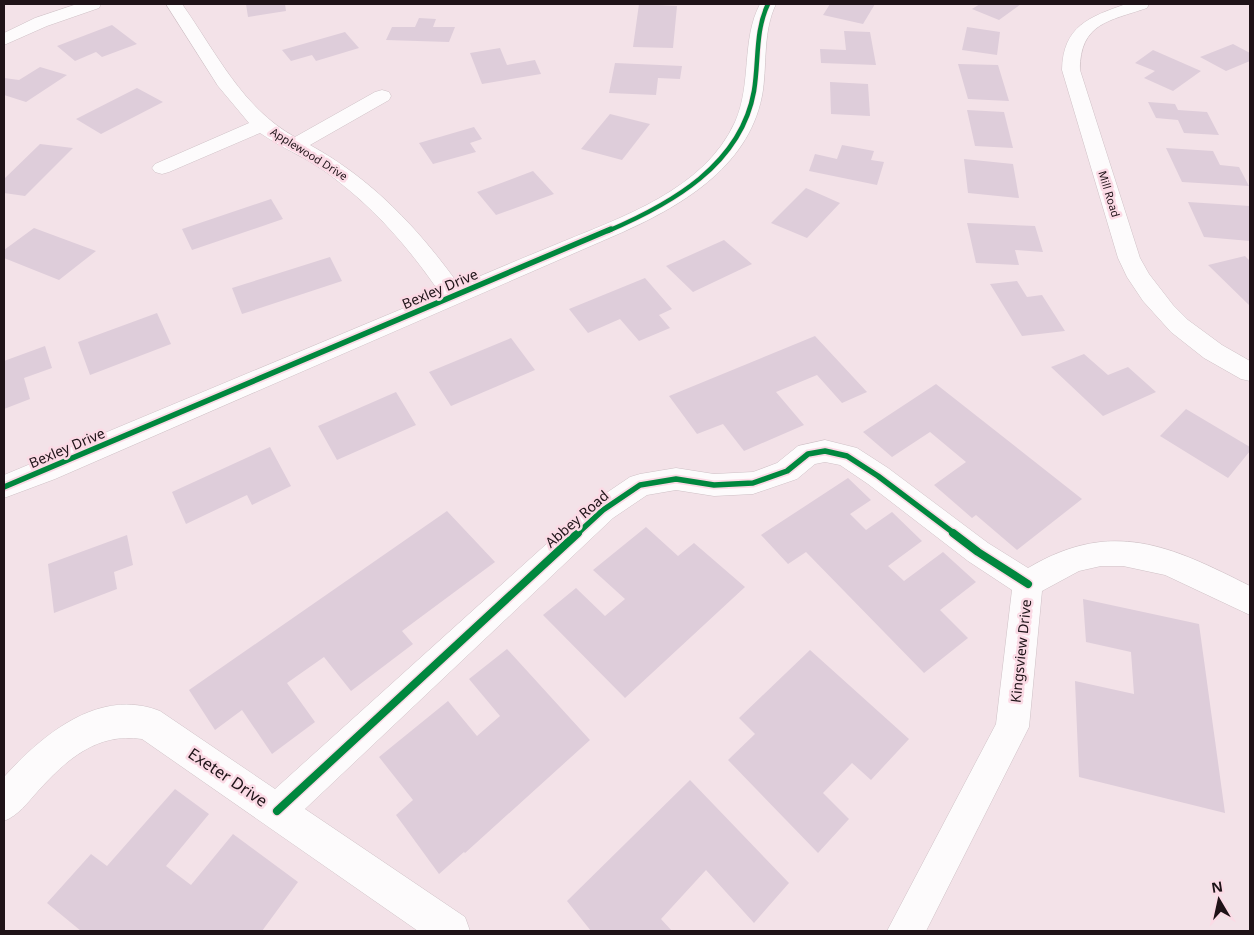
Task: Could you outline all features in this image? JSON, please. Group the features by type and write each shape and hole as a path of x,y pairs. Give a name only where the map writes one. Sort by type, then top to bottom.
{"street":[{"path":"4,40 41,22 92,4"},
{"name":"Applewood Drive","path":"174,4 245,108 262,125 328,164 363,189 394,218 423,251 455,296"},
{"name":"Bexley Drive","path":"4,487 641,216 672,199 698,180 725,154 746,120 752,100 759,30 768,4"},
{"name":"Mill Road","path":"1141,4 1096,21 1081,30 1073,45 1070,61 1071,70 1129,258 1137,276 1148,292 1176,324 1218,355 1250,372"},
{"path":"296,145 382,96"},
{"path":"162,168 262,125"},
{"name":"Abbey Road","path":"277,811 604,510 640,485 676,479 714,485 753,483 786,471 808,454 824,451 847,456 878,476 978,552 1028,584"},
{"name":"Kingsview Drive","path":"906,931 1012,726 1028,584 1080,557 1114,553 1153,559 1189,570 1250,601"},
{"name":"Exeter Drive","path":"4,804 57,748 80,732 102,724 122,721 148,723 451,931"}],"building":[{"path":"246,4 285,4 286,11 248,17"},
{"path":"639,4 677,6 673,48 633,47"},
{"path":"830,4 875,4 863,24 823,15"},
{"path":"980,4 1021,4 999,20 972,9"},
{"path":"419,18 436,19 433,27 455,27 449,42 386,40 392,27 415,27"},
{"path":"112,25 137,44 102,57 96,52 75,61 57,46"},
{"path":"967,27 1000,32 997,55 962,50"},
{"path":"844,31 870,32 876,65 821,63 820,49 846,50"},
{"path":"345,32 359,48 316,61 312,55 291,61 282,50"},
{"path":"1233,44 1250,53 1250,61 1226,71 1200,57"},
{"path":"500,48 507,65 535,60 541,74 482,84 470,53"},
{"path":"1153,50 1201,71 1173,91 1144,78 1155,71 1135,63"},
{"path":"615,63 682,66 680,79 658,78 656,95 609,93"},
{"path":"958,64 998,65 1009,101 968,99"},
{"path":"40,67 67,75 26,102 4,95 4,78 19,80"},
{"path":"830,82 868,84 870,116 831,114"},
{"path":"137,88 163,102 101,134 76,119"},
{"path":"1148,102 1175,104 1178,110 1207,112 1219,135 1184,133 1178,120 1156,118"},
{"path":"967,110 1004,112 1013,148 975,146"},
{"path":"610,114 650,124 622,160 581,149"},
{"path":"474,127 482,139 470,143 476,152 433,164 419,143"},
{"path":"40,144 73,148 25,196 4,193 4,179"},
{"path":"842,145 874,151 871,160 884,162 877,185 809,171 815,154 837,159"},
{"path":"1166,148 1213,151 1220,165 1239,167 1249,186 1182,182"},
{"path":"964,159 1013,164 1019,198 968,193"},
{"path":"533,171 554,194 496,215 477,192"},
{"path":"806,188 840,203 807,238 771,223"},
{"path":"271,199 283,219 192,250 182,229"},
{"path":"1188,202 1250,206 1250,241 1204,237"},
{"path":"967,223 1035,226 1043,252 1015,250 1019,265 976,263"},
{"path":"34,228 96,251 59,280 4,258 4,250"},
{"path":"724,240 752,264 693,292 666,266"},
{"path":"1245,256 1250,261 1250,306 1208,265"},
{"path":"330,257 342,281 242,314 232,288"},
{"path":"645,278 672,309 659,315 670,328 639,341 620,319 588,333 569,309"},
{"path":"1017,281 1027,297 1042,295 1065,331 1022,336 990,284"},
{"path":"157,313 171,344 90,375 78,342"},
{"path":"815,336 867,392 842,403 817,375 776,392 804,425 744,451 723,424 697,434 669,396"},
{"path":"511,338 535,370 451,406 429,372"},
{"path":"45,346 52,368 24,378 30,399 4,409 4,361"},
{"path":"1084,354 1108,375 1128,367 1156,392 1103,416 1051,367"},
{"path":"936,384 1082,499 1017,550 976,515 972,518 934,485 966,462 930,432 892,457 863,432"},
{"path":"396,392 416,425 337,460 318,426"},
{"path":"1186,409 1250,447 1250,451 1228,478 1160,436"},
{"path":"270,447 291,486 252,505 247,495 186,524 172,492"},
{"path":"848,478 871,500 850,514 866,530 892,512 922,541 888,566 904,581 943,552 976,582 940,610 968,638 924,673 806,552 788,564 761,535"},
{"path":"447,511 495,562 402,631 413,644 351,691 324,657 287,683 315,722 272,754 242,710 215,730 189,690"},
{"path":"646,527 678,556 694,543 745,587 625,698 543,615 576,588 605,616 625,599 593,570"},
{"path":"127,535 133,565 114,572 117,589 54,613 48,564"},
{"path":"1083,599 1199,624 1225,813 1079,777 1075,681 1134,694 1131,652 1086,642"},
{"path":"507,649 590,740 465,853 439,874 396,815 413,800 379,757 448,701 477,736 500,716 469,679"},
{"path":"810,650 909,739 871,780 852,763 823,793 849,819 818,853 728,760 755,734 739,718"},
{"path":"690,780 789,883 754,923 706,870 661,919 672,931 591,931 567,901"},
{"path":"175,789 209,814 166,866 191,885 233,834 298,882 262,931 81,931 47,903 91,854 107,866"}],"cycle path":[{"path":"4,487 635,219 673,199 707,173 721,158 740,131 751,102 755,80 759,31 768,4"},
{"path":"277,811 603,510 640,485 676,479 714,485 753,483 787,471 808,454 825,451 847,456 878,476 978,552 1028,584"}]}
